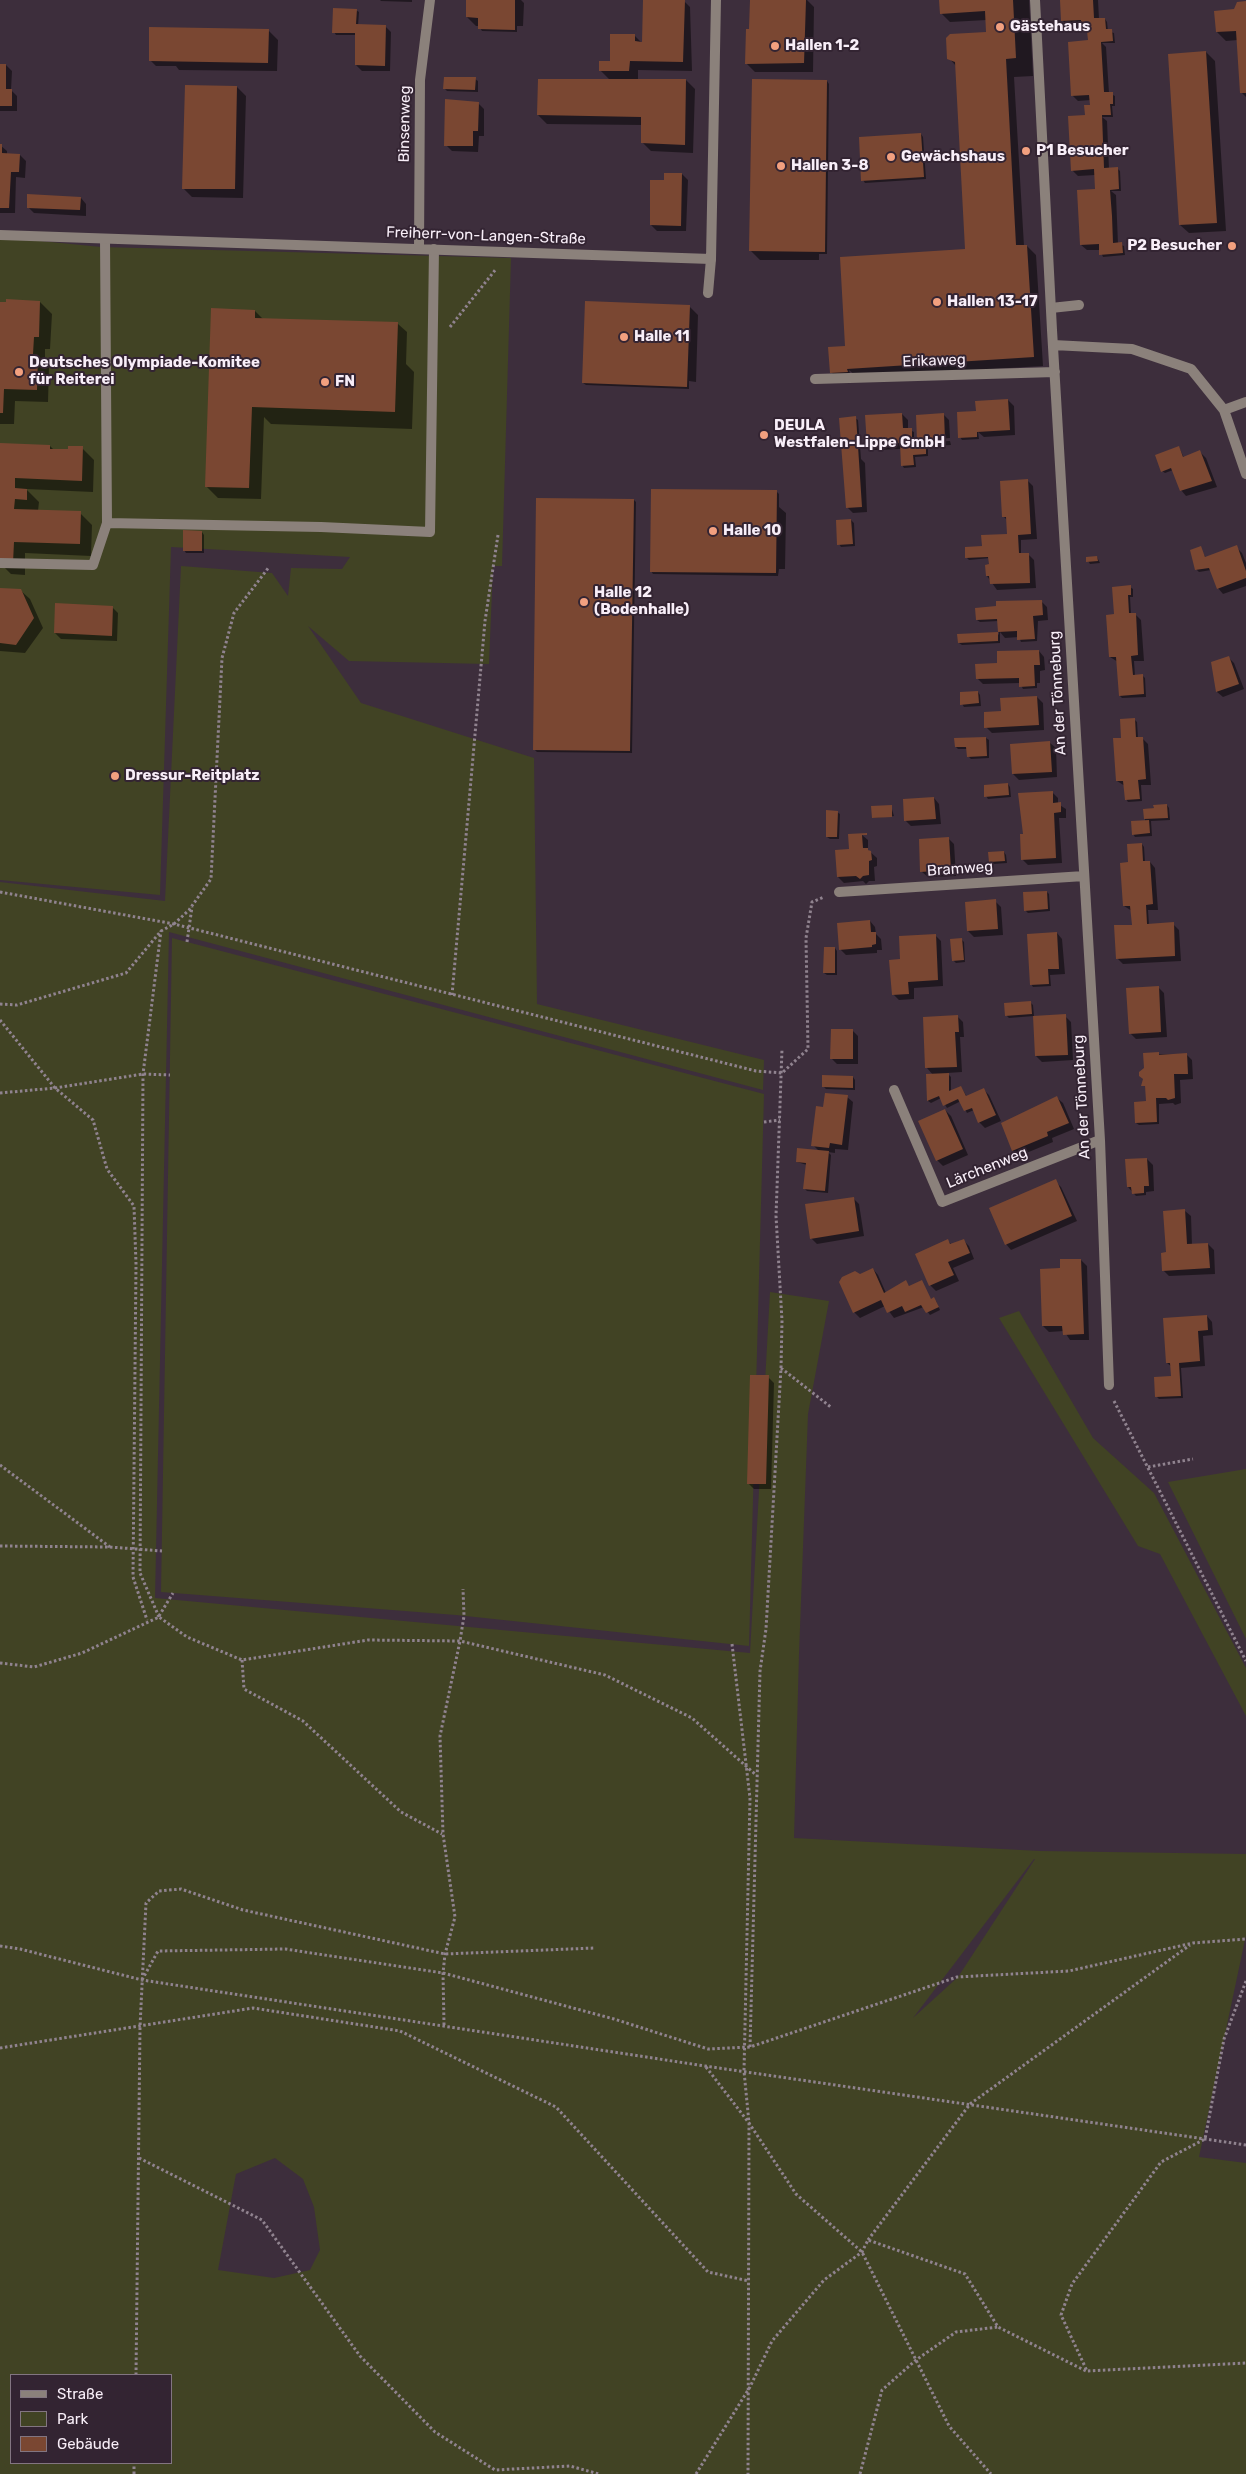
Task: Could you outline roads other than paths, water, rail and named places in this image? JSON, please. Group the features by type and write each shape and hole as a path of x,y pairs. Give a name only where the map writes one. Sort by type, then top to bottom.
{"street":[{"name":"Binsenweg","path":"419,248 420,80 430,0"},
{"path":"708,293 711,259 716,0"},
{"name":"An der Tönneburg","path":"1035,0 1050,308 1100,1140 1109,1385"},
{"name":"Freiherr-von-Langen-Straße","path":"0,235 711,259"},
{"path":"0,563 93,565 107,524 105,239"},
{"path":"107,524 321,527 430,532 434,249"},
{"path":"1050,308 1079,305"},
{"path":"1053,345 1132,349 1191,369 1224,410 1246,474"},
{"name":"Erikaweg","path":"815,379 1055,372"},
{"path":"1224,410 1246,402"},
{"name":"Bramweg","path":"839,892 1084,876"},
{"name":"Lärchenweg","path":"894,1090 942,1202 1100,1140"}],"place":[{"name":"Gästehaus","path":"1000,27"},
{"name":"Hallen 1-2","path":"775,46"},
{"name":"P1 Besucher","path":"1026,151"},
{"name":"Gewächshaus","path":"891,157"},
{"name":"Hallen 3-8","path":"781,166"},
{"name":"P2 Besucher","path":"1232,246"},
{"name":"Hallen 13-17","path":"937,302"},
{"name":"Halle 11","path":"624,337"},
{"name":"Deutsches Olympiade-Komitee für Reiterei","path":"19,372"},
{"name":"FN","path":"325,382"},
{"name":"DEULA Westfalen-Lippe GmbH","path":"764,435"},
{"name":"Halle 10","path":"713,531"},
{"name":"Halle 12 (Bodenhalle)","path":"584,602"},
{"name":"Dressur-Reitplatz","path":"115,776"}]}
